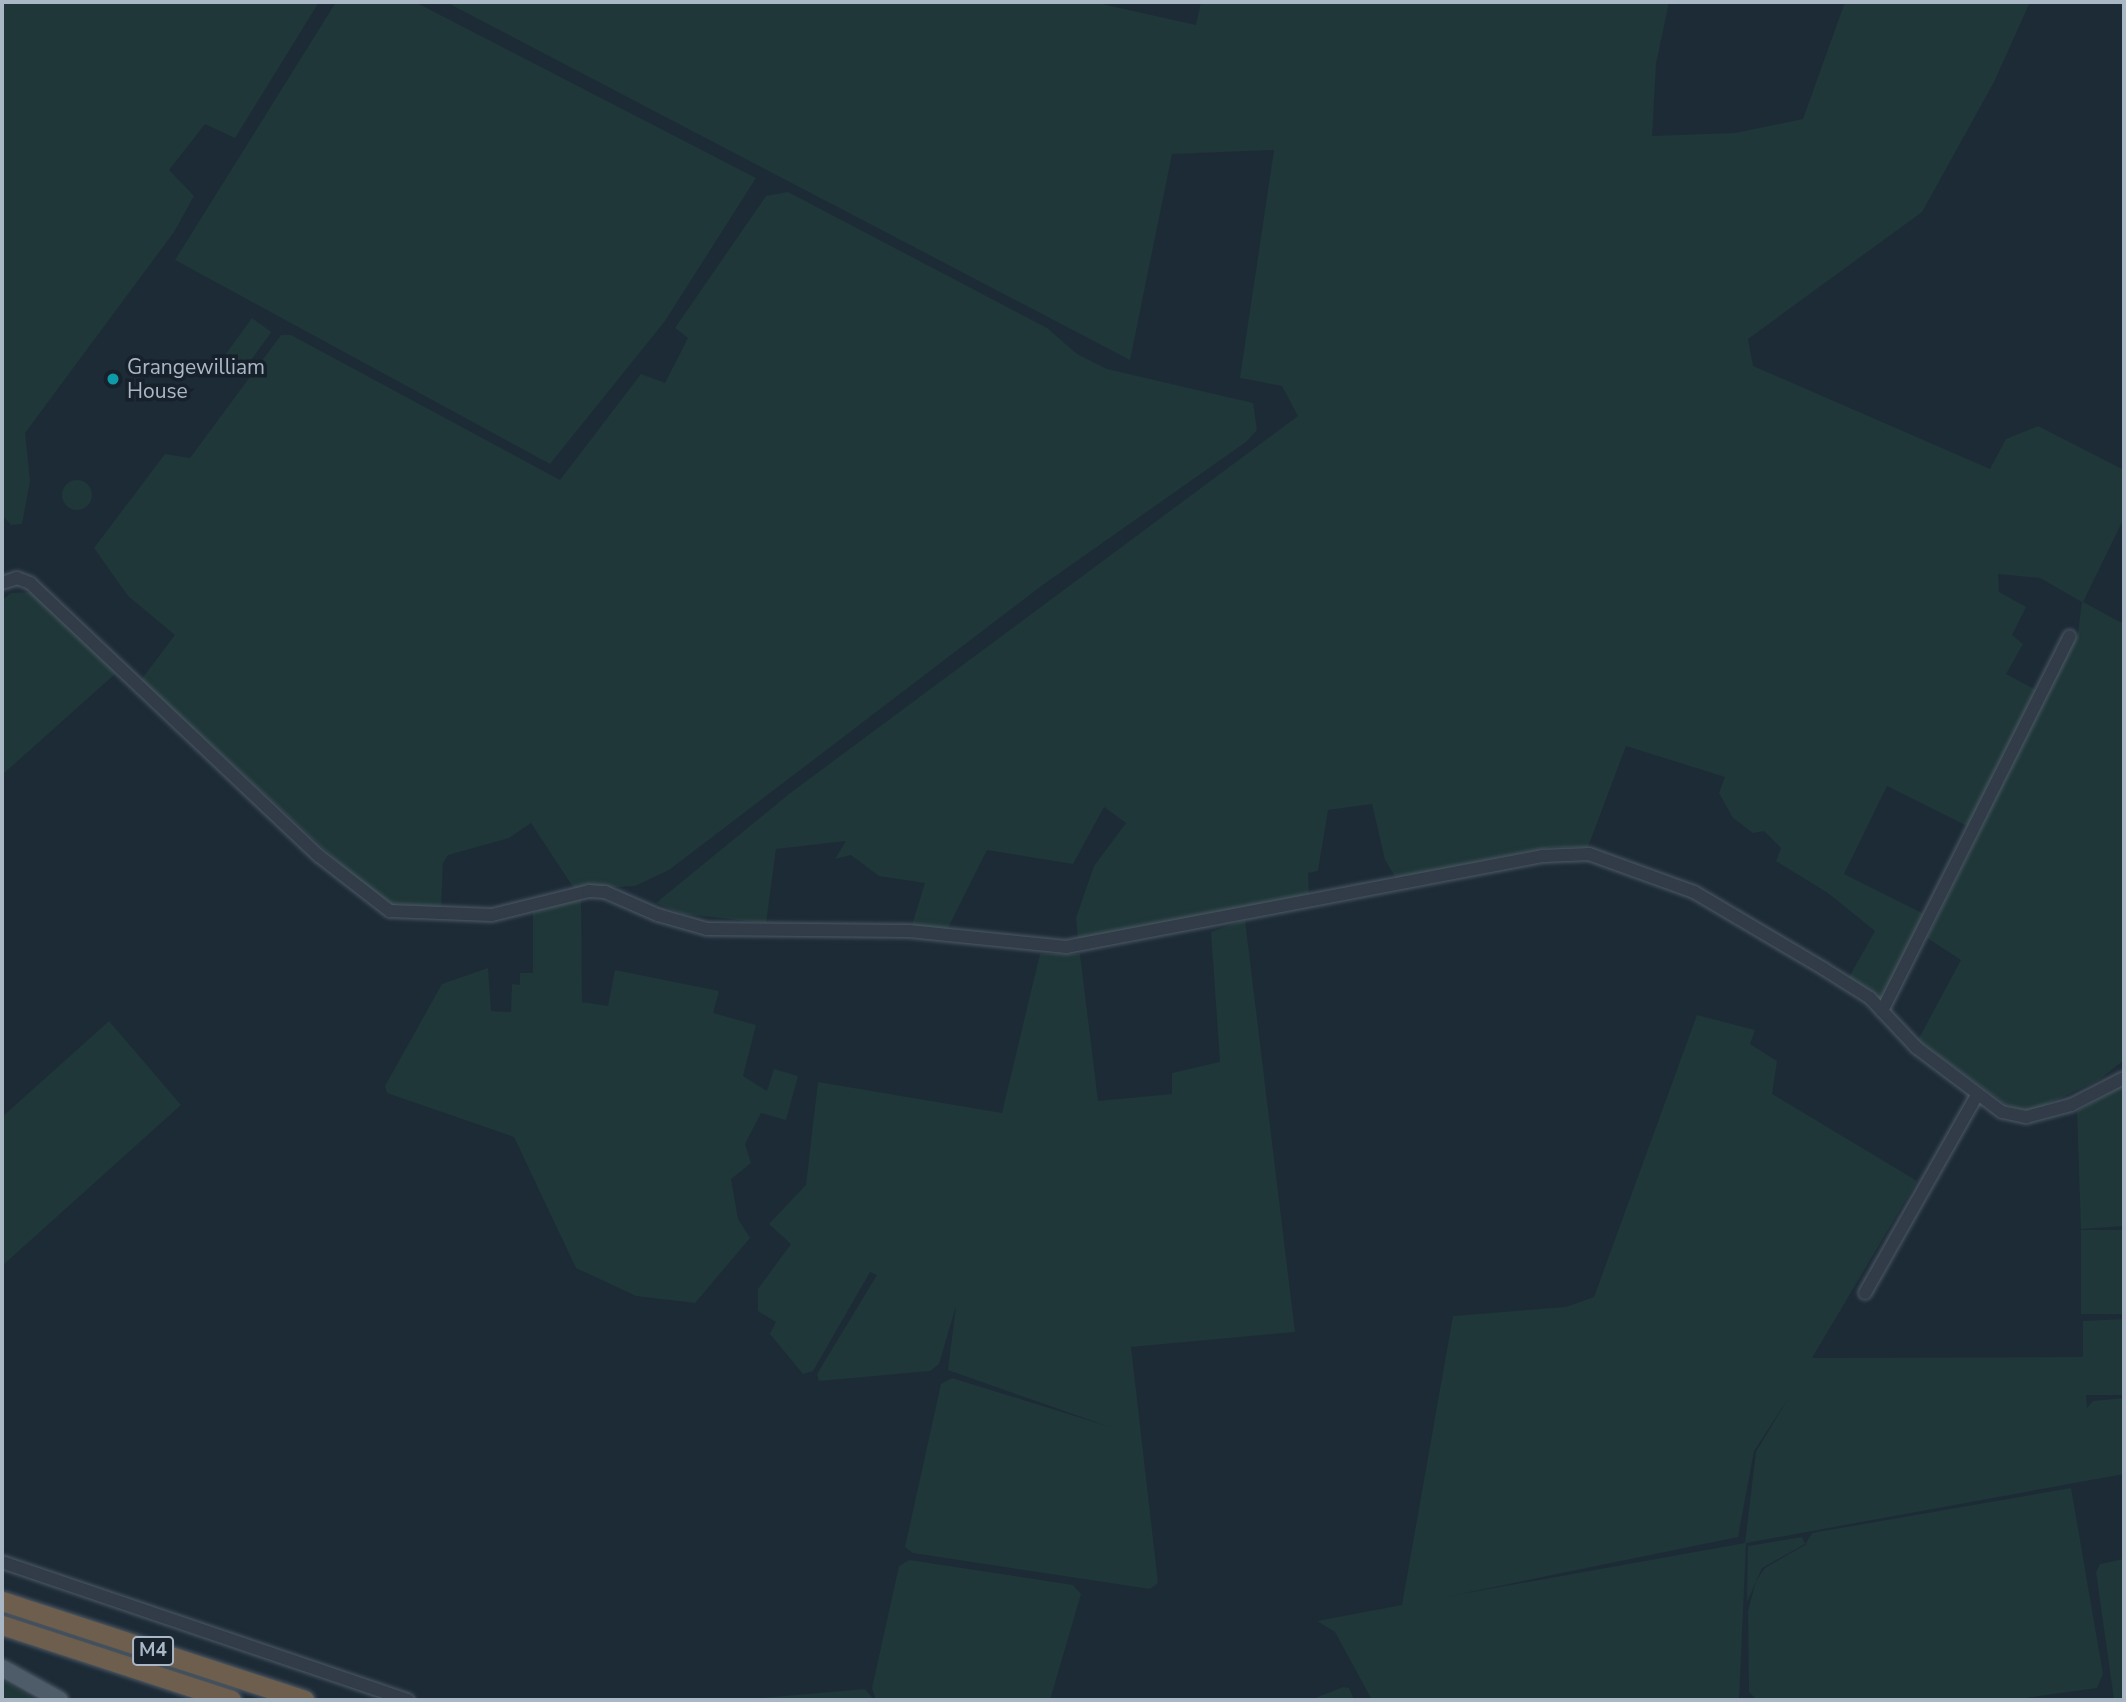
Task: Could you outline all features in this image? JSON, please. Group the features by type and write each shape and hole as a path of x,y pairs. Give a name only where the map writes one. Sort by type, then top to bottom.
{"highway":[{"name":"M4","path":"2,1601 304,1700"},
{"name":"M4","path":"2,1625 231,1700"}],"main road":[{"path":"2,1668 60,1700"}],"street":[{"path":"2,583 17,578 40,592 348,882 390,911 492,915 568,895 606,892 658,915 707,929 909,931 1066,947 1543,856 1589,854 1694,892 1824,968 1882,1011 1917,1048 2002,1112 2026,1117 2071,1105 2124,1078"},
{"path":"1882,1011 2070,636"},
{"path":"1865,1293 1977,1095"},
{"path":"2,1562 408,1700"}],"green space":[{"path":"2,2 319,2 235,138 205,124 169,170 194,196 174,232 25,433 30,481 22,524 11,525 2,515"},
{"path":"336,2 415,2 756,178 665,321 550,464 175,260"},
{"path":"446,2 1093,2 1196,25 1201,2 1669,2 1656,64 1652,136 1735,133 1803,119 1845,2 2030,2 1994,82 1922,212 1748,339 1753,366 1990,469 2006,439 2038,426 2124,470 2124,518 2083,602 2124,624 2124,1060 2099,1080 2030,1112 2007,1105 1918,1040 1961,960 1927,938 2078,633 2082,602 2040,578 1998,574 1999,592 2026,607 2012,635 2023,644 2006,674 2036,690 1969,827 1887,786 1844,874 1926,915 1882,1001 1848,979 1875,931 1828,893 1776,861 1781,848 1764,831 1753,833 1733,818 1719,793 1725,777 1626,746 1588,847 1551,847 1396,878 1385,860 1372,804 1328,810 1318,871 1308,873 1309,896 1078,939 1076,918 1094,866 1126,823 1104,807 1073,864 987,850 947,930 912,925 925,883 879,876 851,855 835,859 846,841 776,849 766,923 684,914 656,903 789,794 1298,416 1282,386 1240,378 1274,150 1172,154 1130,360"},
{"path":"788,192 1047,328 1077,354 1107,369 1253,403 1257,430 1246,442 1044,584 669,870 635,886 575,890 531,823 509,838 448,855 443,863 441,909 386,906 141,680 175,635 128,596 94,548 165,454 190,458 281,335 291,335 560,480 641,374 665,383 688,338 675,328 766,196"},
{"path":"252,318 271,332 243,372 223,358"},
{"path":"77,480 88,484 92,495 88,506 77,510 66,506 62,495 66,484"},
{"path":"31,592 109,664 115,674 2,775 2,600 11,593"},
{"path":"581,899 582,1002 608,1006 615,970 719,991 713,1013 756,1025 743,1076 767,1091 774,1069 798,1076 786,1120 761,1113 745,1144 751,1163 731,1179 738,1219 750,1238 695,1303 636,1296 576,1268 514,1137 387,1093 385,1086 442,984 488,968 491,1011 511,1012 512,984 520,985 520,973 533,973 533,912"},
{"path":"1245,920 1295,1332 1131,1347 1158,1583 1150,1589 913,1553 905,1547 941,1384 952,1378 1110,1427 948,1370 956,1306 939,1364 930,1371 819,1381 817,1374 877,1275 870,1272 813,1371 803,1374 770,1334 776,1322 758,1311 758,1289 791,1244 769,1224 806,1185 818,1082 1002,1113 1040,954 1080,954 1098,1101 1172,1094 1172,1073 1220,1062 1211,932"},
{"path":"1697,1015 1755,1030 1750,1044 1777,1061 1772,1094 1917,1181 1812,1358 2083,1357 2083,1321 2124,1319 2124,1395 2086,1395 2087,1408 2093,1401 2124,1398 2124,1474 1746,1543 1739,1700 1372,1700 1335,1632 1317,1621 1402,1605 1453,1316 1566,1307 1594,1297","holes":["1789,1397 1756,1452 1745,1543 1450,1596 1738,1537 1754,1451"]},
{"path":"109,1021 181,1105 2,1266 2,1117"},
{"path":"2124,1084 2124,1226 2081,1229 2077,1111"},
{"path":"2081,1230 2124,1230 2124,1314 2081,1314"},
{"path":"2071,1488 2103,1674 2097,1688 2011,1700 1757,1700 1749,1692 1748,1611 1756,1581 1765,1568 1805,1545 1812,1533"},
{"path":"1802,1537 1805,1544 1762,1568 1747,1602 1748,1546"},
{"path":"2124,1559 2124,1700 2114,1700 2096,1572 2100,1564"},
{"path":"909,1560 1073,1585 1081,1594 1050,1700 876,1700 872,1688 899,1566"},
{"path":"2,1680 36,1700 2,1700"},
{"path":"1343,1687 1349,1688 1354,1700 1310,1700"},
{"path":"865,1689 874,1700 739,1700"}],"place":[{"name":"Grangewilliam House","path":"113,379"}]}
